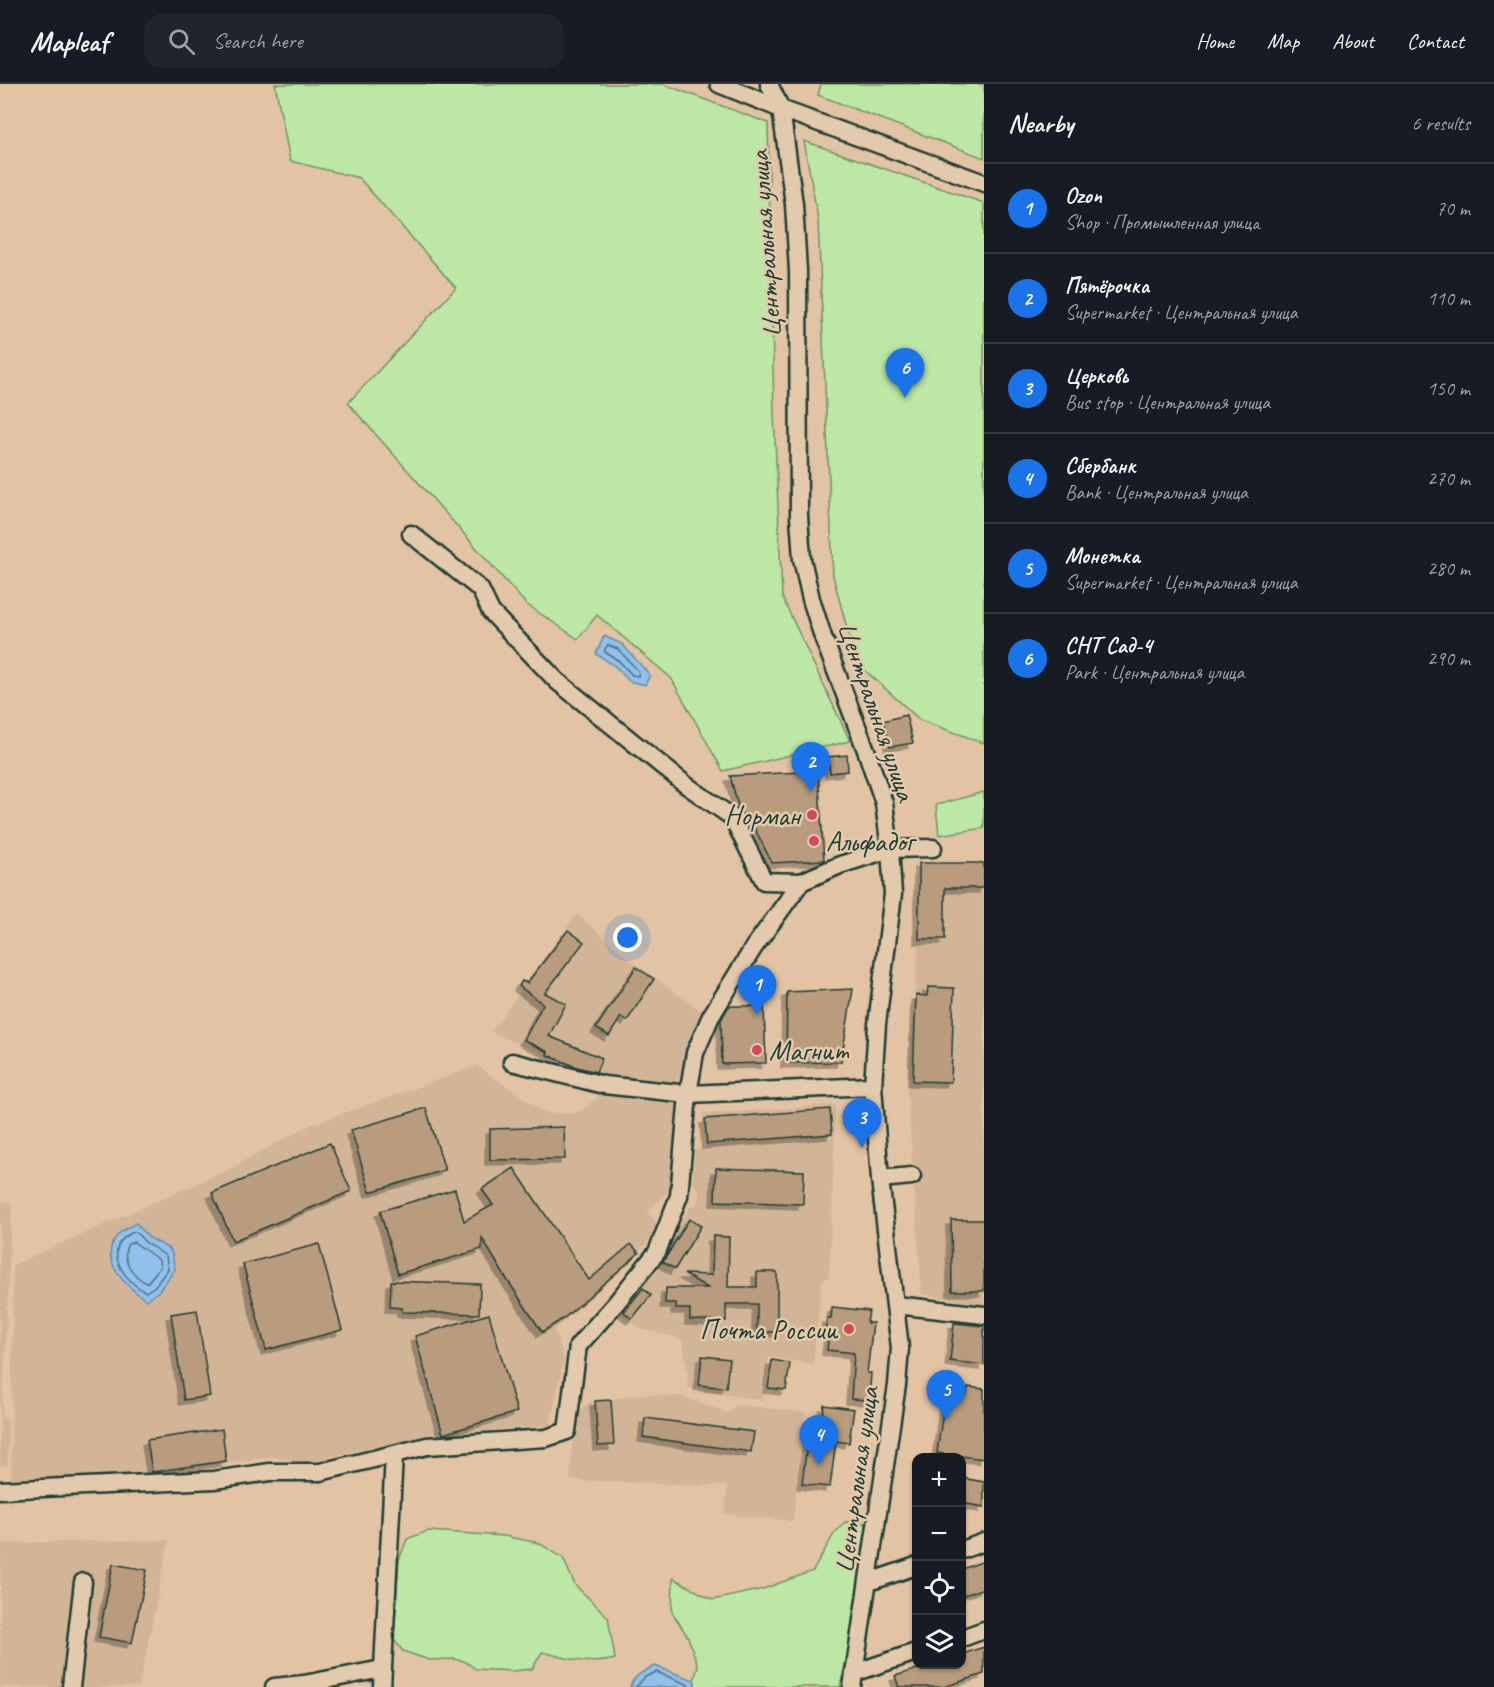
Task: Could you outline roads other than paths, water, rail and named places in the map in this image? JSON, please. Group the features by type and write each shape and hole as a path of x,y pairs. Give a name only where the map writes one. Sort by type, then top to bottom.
{"street":[{"path":"719,84 984,183"},
{"name":"Центральная улица","path":"769,84 781,109 794,204 798,271 799,516 802,559 823,637 884,803 893,894 877,1024 873,1086 880,1179 900,1348 897,1386 853,1680"},
{"path":"411,534 480,589 491,612 557,681 686,785 732,817 764,881 801,882 840,865 890,849 933,848"},
{"path":"0,1490 214,1480 270,1472 320,1472 427,1446 546,1438 567,1431 578,1346 657,1252 679,1196 686,1093 695,1053 711,1016 754,947 801,882"},
{"path":"512,1062 604,1085 686,1093 873,1086"},
{"path":"880,1179 912,1176"},
{"path":"896,1305 984,1316"},
{"path":"382,1687 394,1455"},
{"path":"966,1549 984,1542"},
{"path":"869,1582 912,1567"},
{"path":"71,1687 83,1582"},
{"path":"966,1637 984,1630"},
{"path":"853,1680 912,1654"},
{"path":"274,1687 304,1684 382,1669"}],"water":[{"path":"604,636 622,644 650,675 645,685 629,681 615,666 596,654"},
{"path":"136,1223 148,1237 171,1250 175,1269 159,1291 146,1300 123,1280 112,1263 110,1254 112,1245 119,1234"},
{"path":"655,1666 694,1680 696,1687 630,1687 637,1677"}],"place":[{"name":"СНТ Сад-4","path":"905,398"},
{"name":"Пятёрочка","path":"811,792"},
{"name":"Норман","path":"812,815"},
{"name":"Альфадог","path":"814,841"},
{"name":"Ozon","path":"757,1015"},
{"name":"Магнит","path":"757,1050"},
{"name":"Церковь","path":"862,1148"},
{"name":"Почта России","path":"849,1329"},
{"name":"Монетка","path":"946,1420"},
{"name":"Сбербанк","path":"819,1465"}]}
